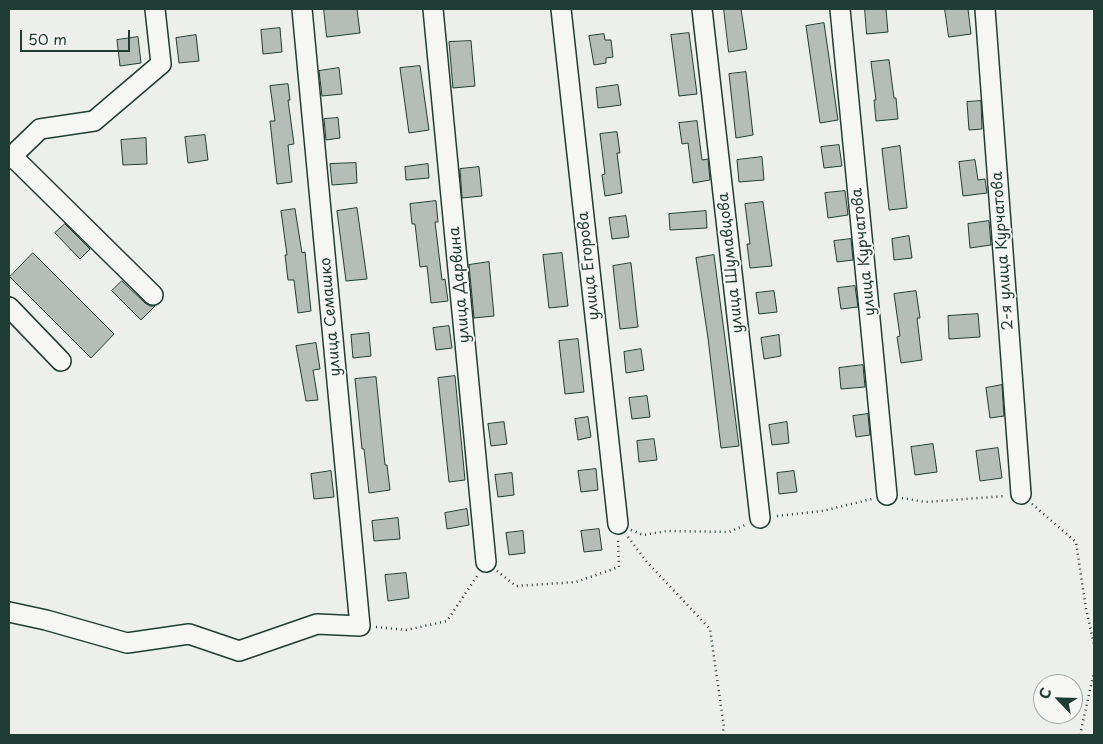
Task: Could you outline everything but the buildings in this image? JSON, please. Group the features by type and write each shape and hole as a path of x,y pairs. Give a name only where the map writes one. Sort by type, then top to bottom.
{"street":[{"path":"153,295 10,157 40,129 94,121 161,64 155,9"},
{"name":"улица Семашко","path":"302,9 360,626"},
{"name":"улица Дарвина","path":"433,9 486,562"},
{"name":"улица Егорова","path":"561,9 618,524"},
{"name":"улица Шумавцова","path":"702,9 760,518"},
{"name":"улица Курчатова","path":"840,9 887,495"},
{"name":"2-я улица Курчатова","path":"985,9 1021,494"},
{"path":"9,307 62,361"},
{"path":"9,612 127,642 189,634 240,650 317,624 360,626"}],"path":[{"path":"618,524 643,535 667,530 730,532 760,518 822,511 887,495 925,502 1021,494 1076,542 1086,609 1094,644"},
{"path":"360,626 406,630 447,622 486,562 516,586 576,582 620,567 618,524"},
{"path":"618,524 647,562 710,628 724,727 722,735"},
{"path":"1080,735 1094,672"}]}
